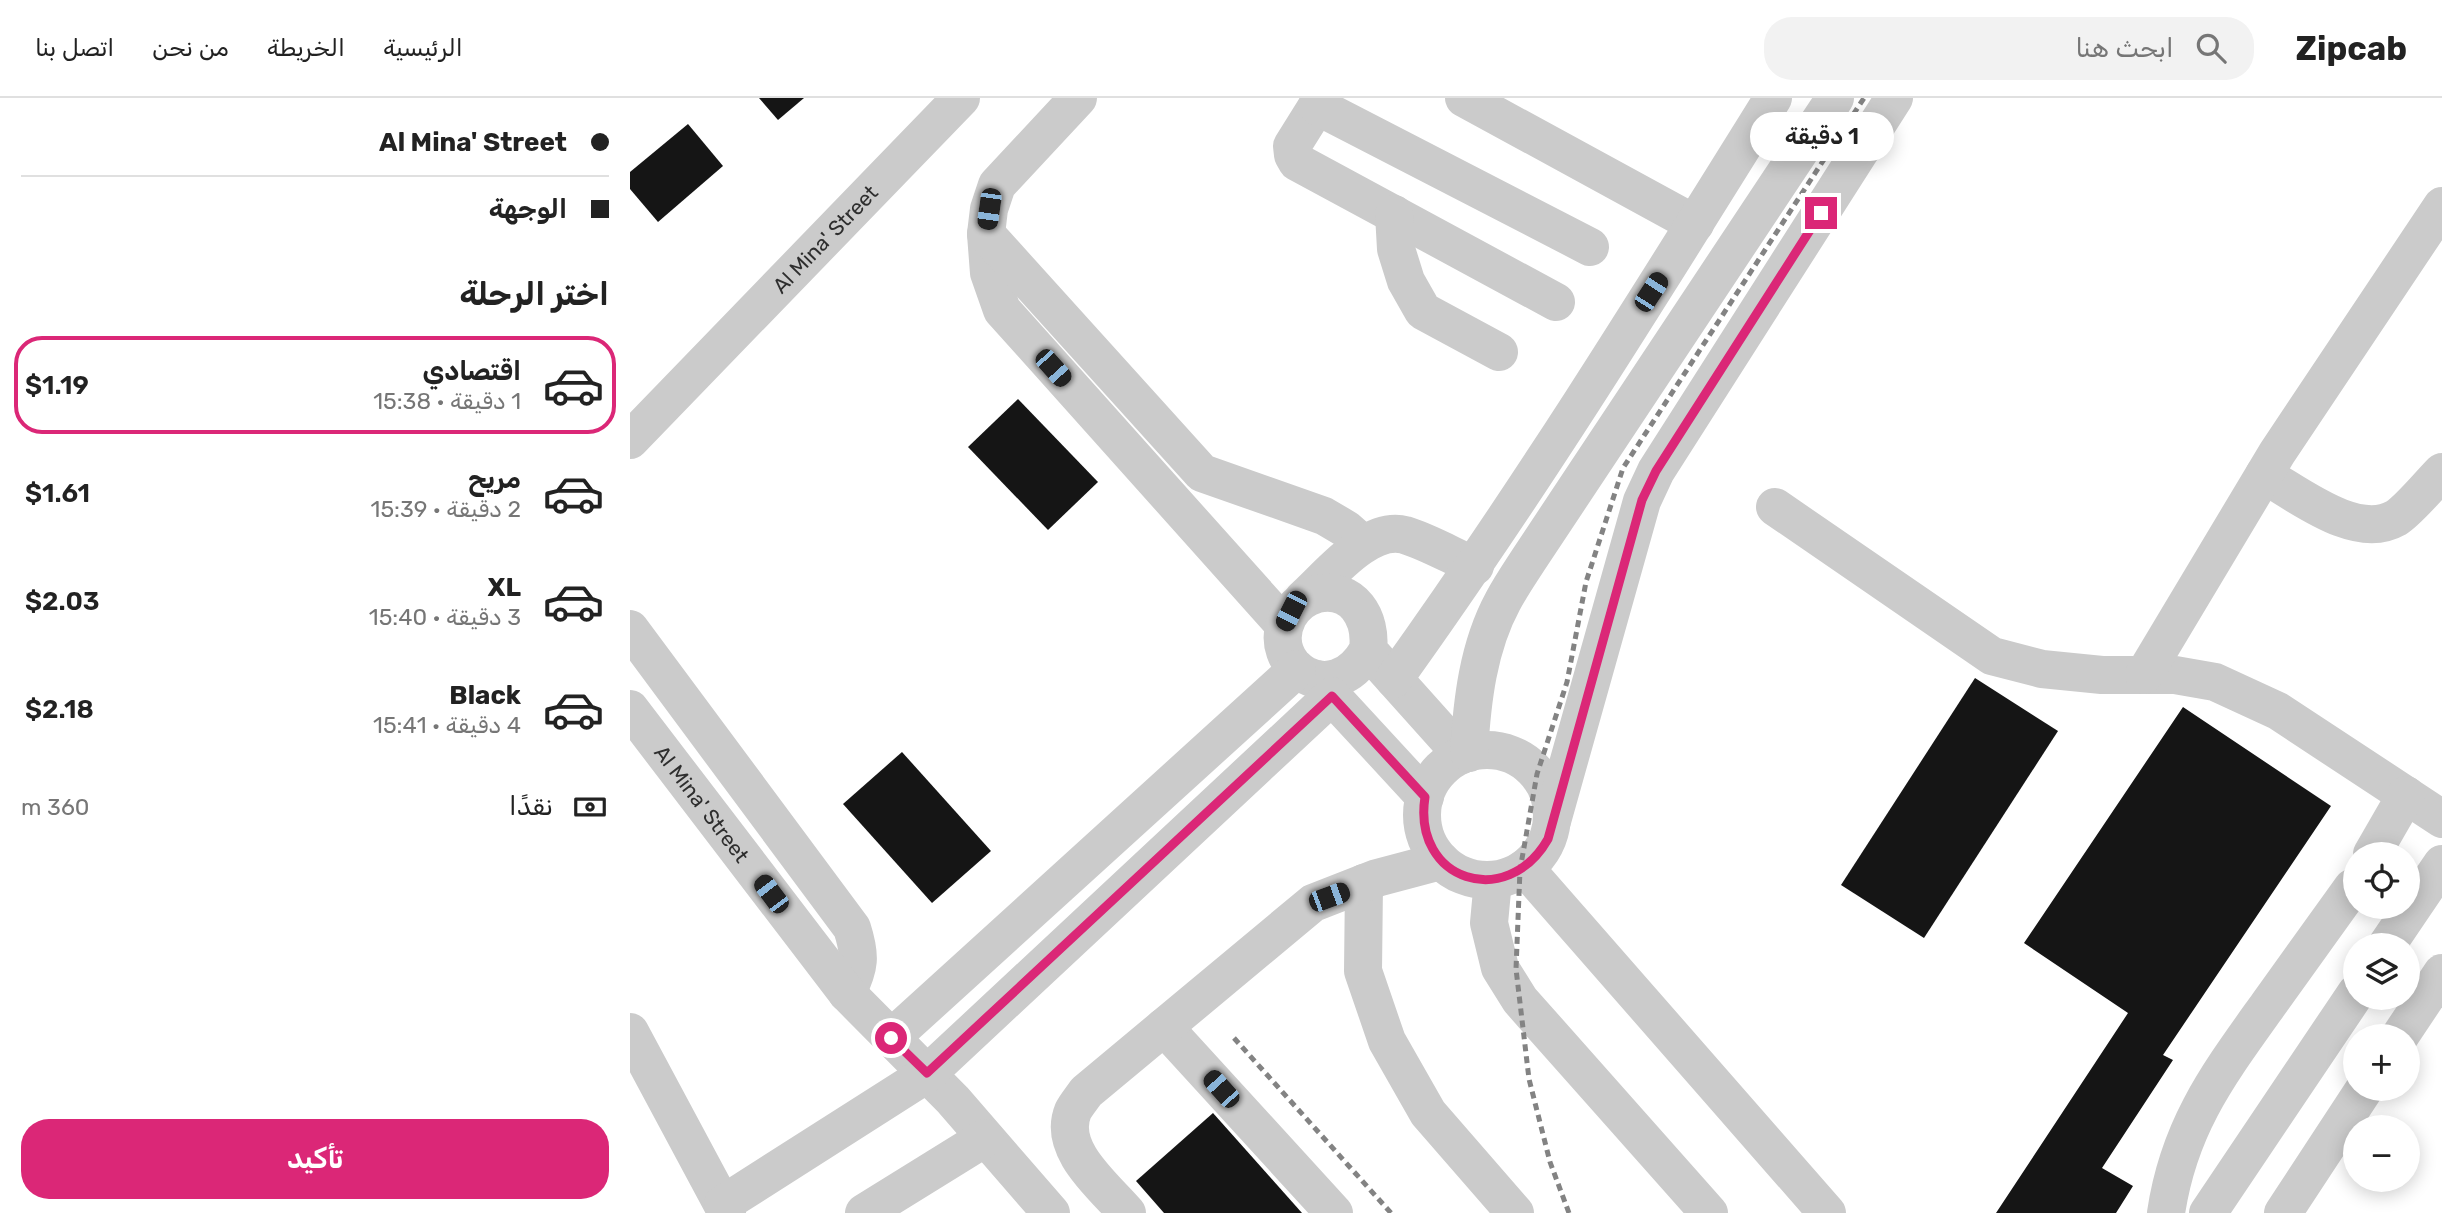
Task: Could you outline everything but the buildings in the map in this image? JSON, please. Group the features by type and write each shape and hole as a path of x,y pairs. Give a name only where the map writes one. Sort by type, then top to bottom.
{"street":[{"name":"Al Mina' Street","path":"630,440 961,98"},
{"path":"1078,98 997,185 989,209 986,234 989,274 1002,310 1171,501 1294,612"},
{"path":"1464,98 1695,224"},
{"path":"1394,679 1475,566 1773,98"},
{"path":"1466,754 1472,701 1483,651 1502,603 1536,547 1835,98"},
{"path":"1552,821 1551,800 1543,780 1529,765 1511,755 1490,750 1466,754 1446,765 1433,779 1425,797 1422,814 1430,847 1441,861 1465,876 1474,879 1509,874 1539,855 1548,839 1642,500 1656,471 1894,98"},
{"path":"1556,302 1297,162 1292,146 1319,102 1590,247"},
{"path":"2144,675 2263,475 2442,206"},
{"path":"1394,214 1396,248 1406,281 1423,311 1499,352"},
{"path":"986,234 1202,473 1324,516 1346,529 1363,544"},
{"path":"2263,475 2336,516 2359,524 2376,524 2397,517 2442,472"},
{"path":"1171,501 1202,473"},
{"path":"1774,507 1992,656 2042,669 2102,675 2175,675 2215,682 2278,711 2442,818"},
{"path":"1425,797 1315,681 1287,656 1283,641 1294,612 1363,544 1383,535 1405,536 1475,566"},
{"path":"891,1038 1315,681 1348,675 1360,664 1368,650 1370,635 1367,620 1359,607 1347,598 1332,593 1317,594 1294,612"},
{"path":"630,629 852,928 859,949 858,971 847,993"},
{"path":"1368,650 1466,754"},
{"path":"630,1032 725,1209 927,1073 1315,681"},
{"name":"Al Mina' Street","path":"630,709 847,993 927,1073 1051,1213"},
{"path":"2379,842 2406,795"},
{"path":"1127,1213 1078,1157 1070,1135 1073,1112 1086,1093 1313,903 1408,868 1441,861"},
{"path":"2420,869 2442,864"},
{"path":"2396,933 2442,864"},
{"path":"1509,874 1489,923 1500,968 1520,1000 1709,1213"},
{"path":"1509,874 1827,1213"},
{"path":"1364,883 1363,971 1387,1041 1428,1114 1515,1213"},
{"path":"2166,1213 2179,1154 2201,1103 2343,901"},
{"path":"2408,1024 2442,973"},
{"path":"2208,1213 2345,1010"},
{"path":"1164,1027 1334,1213"},
{"path":"2283,1213 2356,1101"},
{"path":"864,1213 985,1138"}],"railway":[{"path":"1569,1213 1550,1162 1529,1079 1516,969 1520,870 1537,774 1567,682 1586,582 1623,468 1864,98"},
{"path":"1234,1038 1391,1213"}],"route":[{"path":"891,1038 927,1073 1332,696 1425,797 1422,814 1424,831 1430,847 1441,861 1456,872 1474,879 1493,880 1525,868 1539,855 1548,839 1642,500 1656,471 1821,213"}]}
